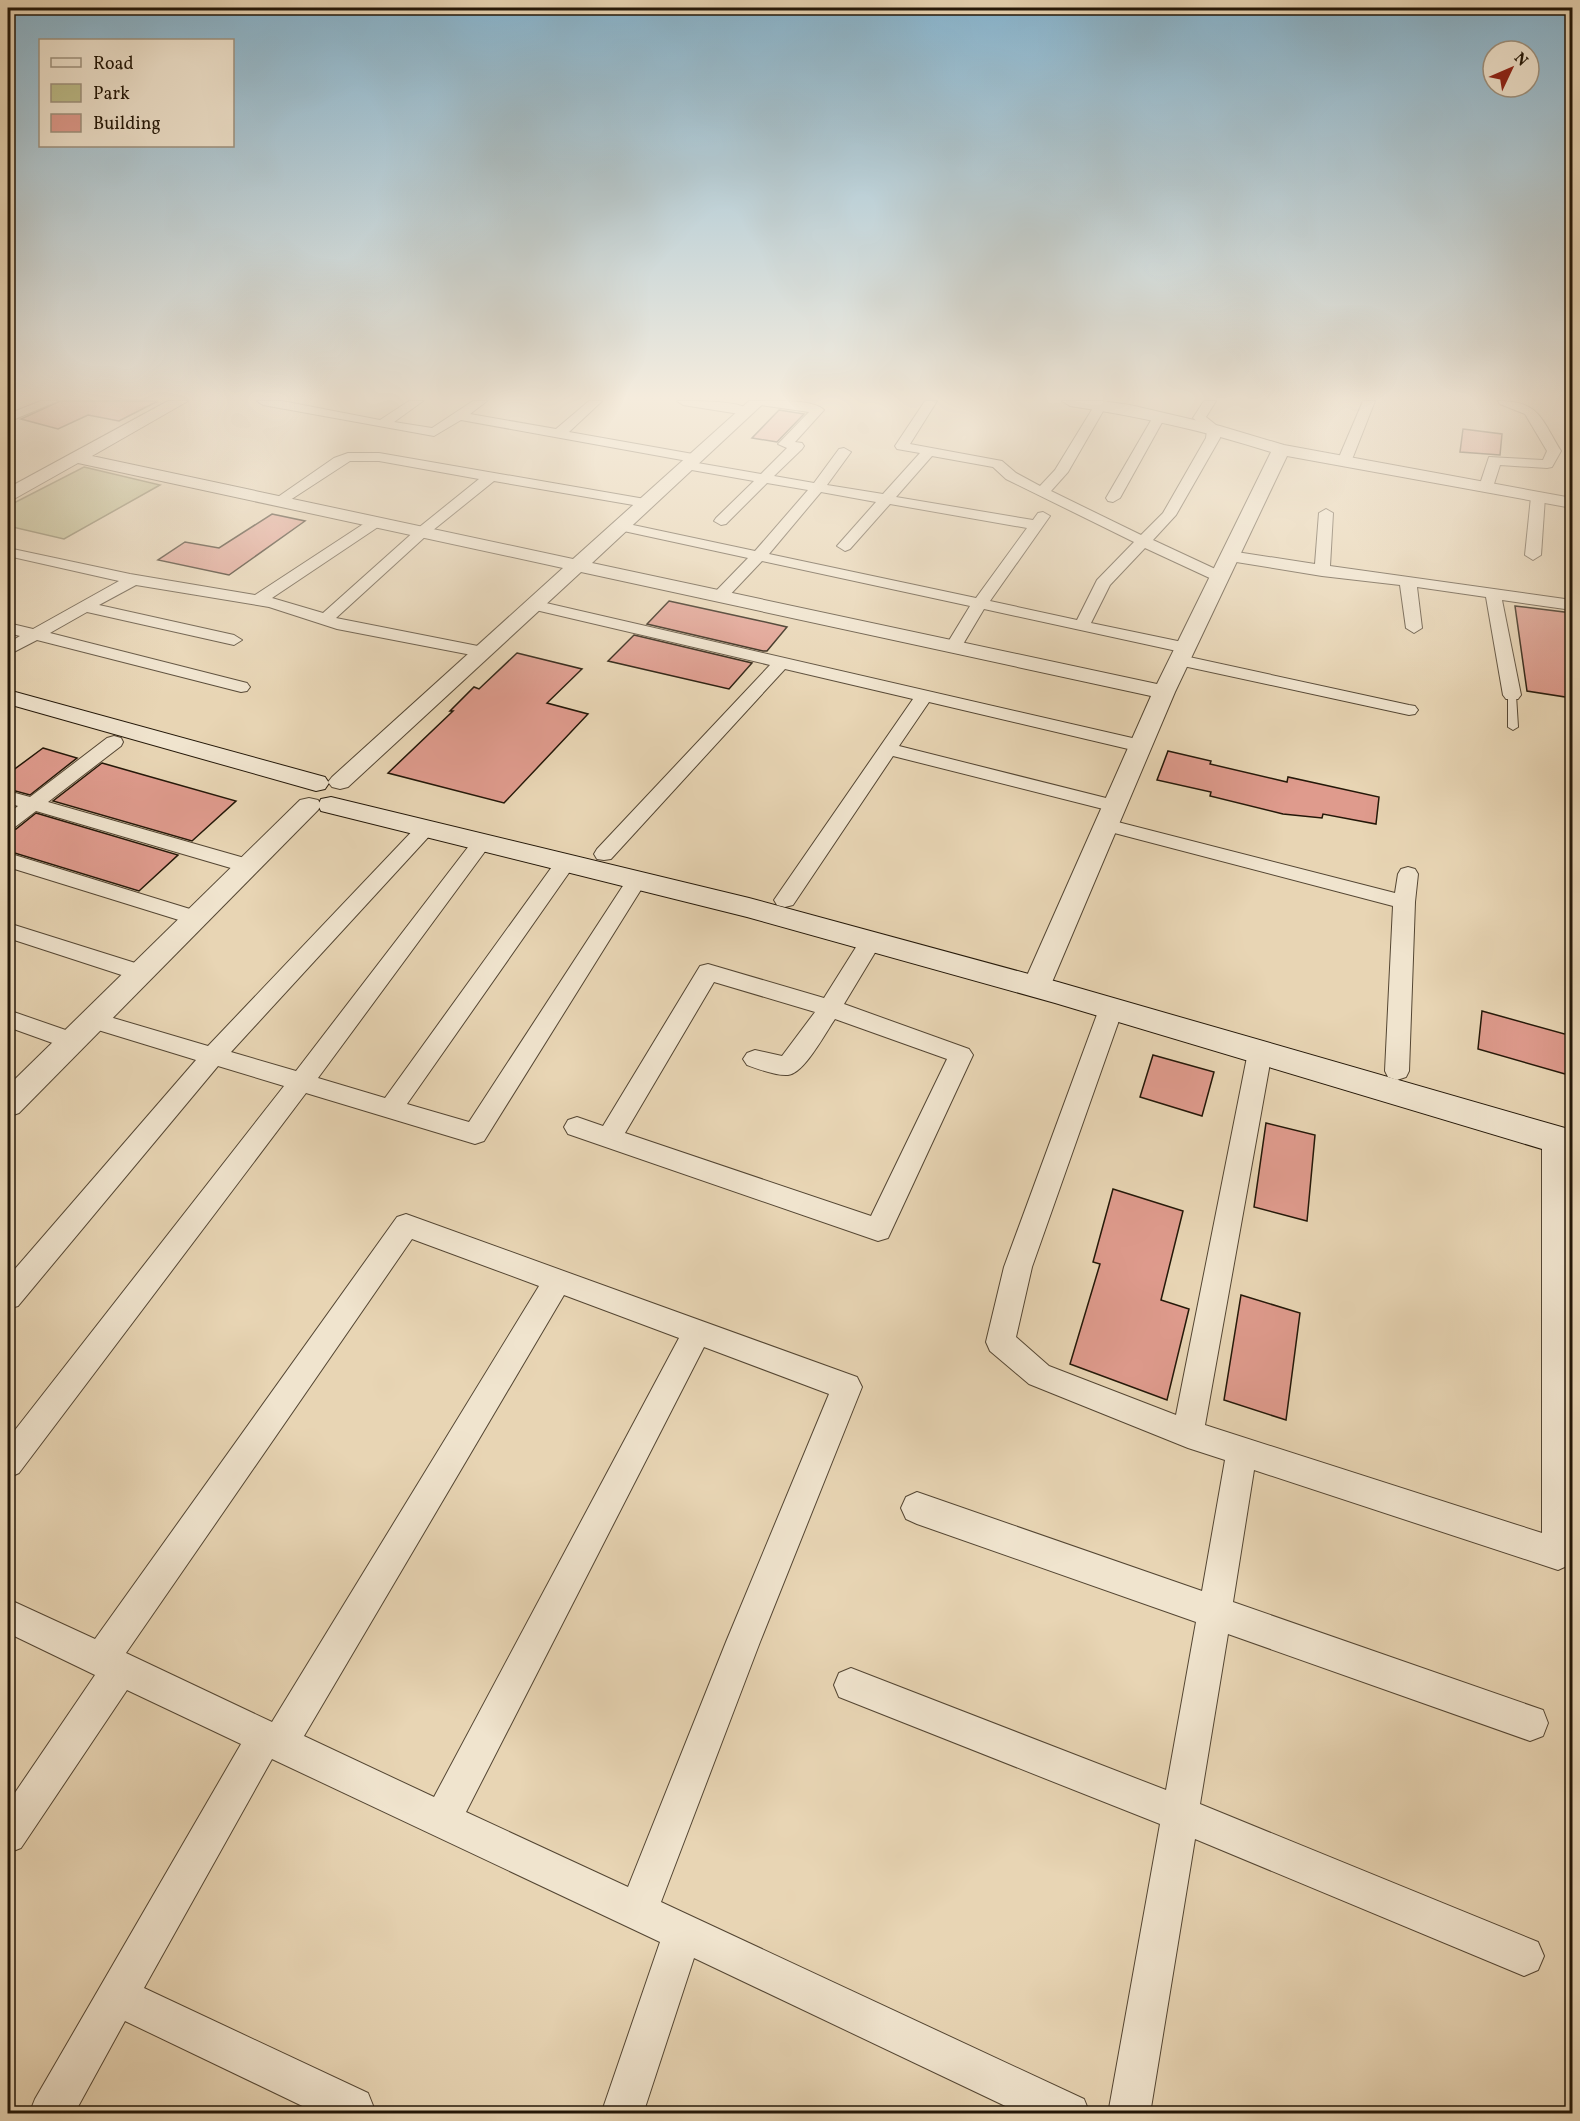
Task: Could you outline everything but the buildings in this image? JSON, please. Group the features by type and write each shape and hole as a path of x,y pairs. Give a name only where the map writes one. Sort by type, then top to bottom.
{"main road":[{"path":"8,697 324,793 426,828 870,941 1039,979 1397,1071 1567,1135"},
{"path":"8,711 114,742 324,793 398,803 785,900 1039,979 1112,1009 1260,1052 1567,1135"}],"street":[{"path":"274,500 1164,692"},
{"path":"325,619 422,532 462,500"},
{"path":"627,500 645,503"},
{"path":"9,1102 324,793 648,500"},
{"path":"721,520 743,500"},
{"path":"719,597 808,500"},
{"path":"845,546 884,500"},
{"path":"891,500 1036,525"},
{"path":"953,647 980,603 1036,525 1046,500"},
{"path":"1056,500 1220,577"},
{"path":"1082,625 1103,583 1169,515 1178,500"},
{"path":"1039,979 1164,692 1257,500"},
{"path":"1533,555 1538,500"},
{"path":"1555,500 1572,503"},
{"path":"1322,571 1326,513"},
{"path":"256,601 376,522"},
{"path":"619,526 1082,625 1183,654 1409,710"},
{"path":"8,552 133,580 256,601 337,624 482,652"},
{"path":"1230,556 1322,571 1572,605"},
{"path":"8,651 133,580"},
{"path":"1408,583 1414,628"},
{"path":"1493,594 1512,695"},
{"path":"533,605 1141,746"},
{"path":"84,607 234,640"},
{"path":"8,628 241,687"},
{"path":"604,854 782,662"},
{"path":"785,900 924,696"},
{"path":"8,823 114,742"},
{"path":"888,749 1115,806"},
{"path":"8,797 248,866"},
{"path":"1106,825 1404,902"},
{"path":"8,1297 213,1056 426,828"},
{"path":"8,1462 301,1082 482,842"},
{"path":"8,860 195,918"},
{"path":"390,1109 566,862"},
{"path":"1397,1071 1404,902 1408,874"},
{"path":"93,1020 475,1134 637,880"},
{"path":"8,930 140,973"},
{"path":"755,1059 787,1066 800,1052 830,1008 870,941"},
{"path":"577,1127 609,1138 878,1230 961,1054 830,1008 708,972 609,1138"},
{"path":"1112,1009 1018,1267 1000,1342 1039,1375 1188,1434 1558,1554 1567,1135"},
{"path":"8,1018 72,1041"},
{"path":"1188,1434 1260,1052"},
{"path":"11,1824 111,1665 406,1225 847,1387 743,1642 638,1912"},
{"path":"50,2114 117,1996 272,1740 557,1281"},
{"path":"442,1820 697,1332"},
{"path":"1129,2114 1242,1451"},
{"path":"917,1508 1530,1723"},
{"path":"8,1618 683,1933 1049,2109"},
{"path":"851,1684 1180,1814 1524,1956"},
{"path":"622,2114 683,1933"},
{"path":"117,1996 354,2108"}],"lane":[{"path":"1512,695 1513,727"}],"green space":[{"path":"20,500 133,500 64,539 8,526 8,506"}]}
